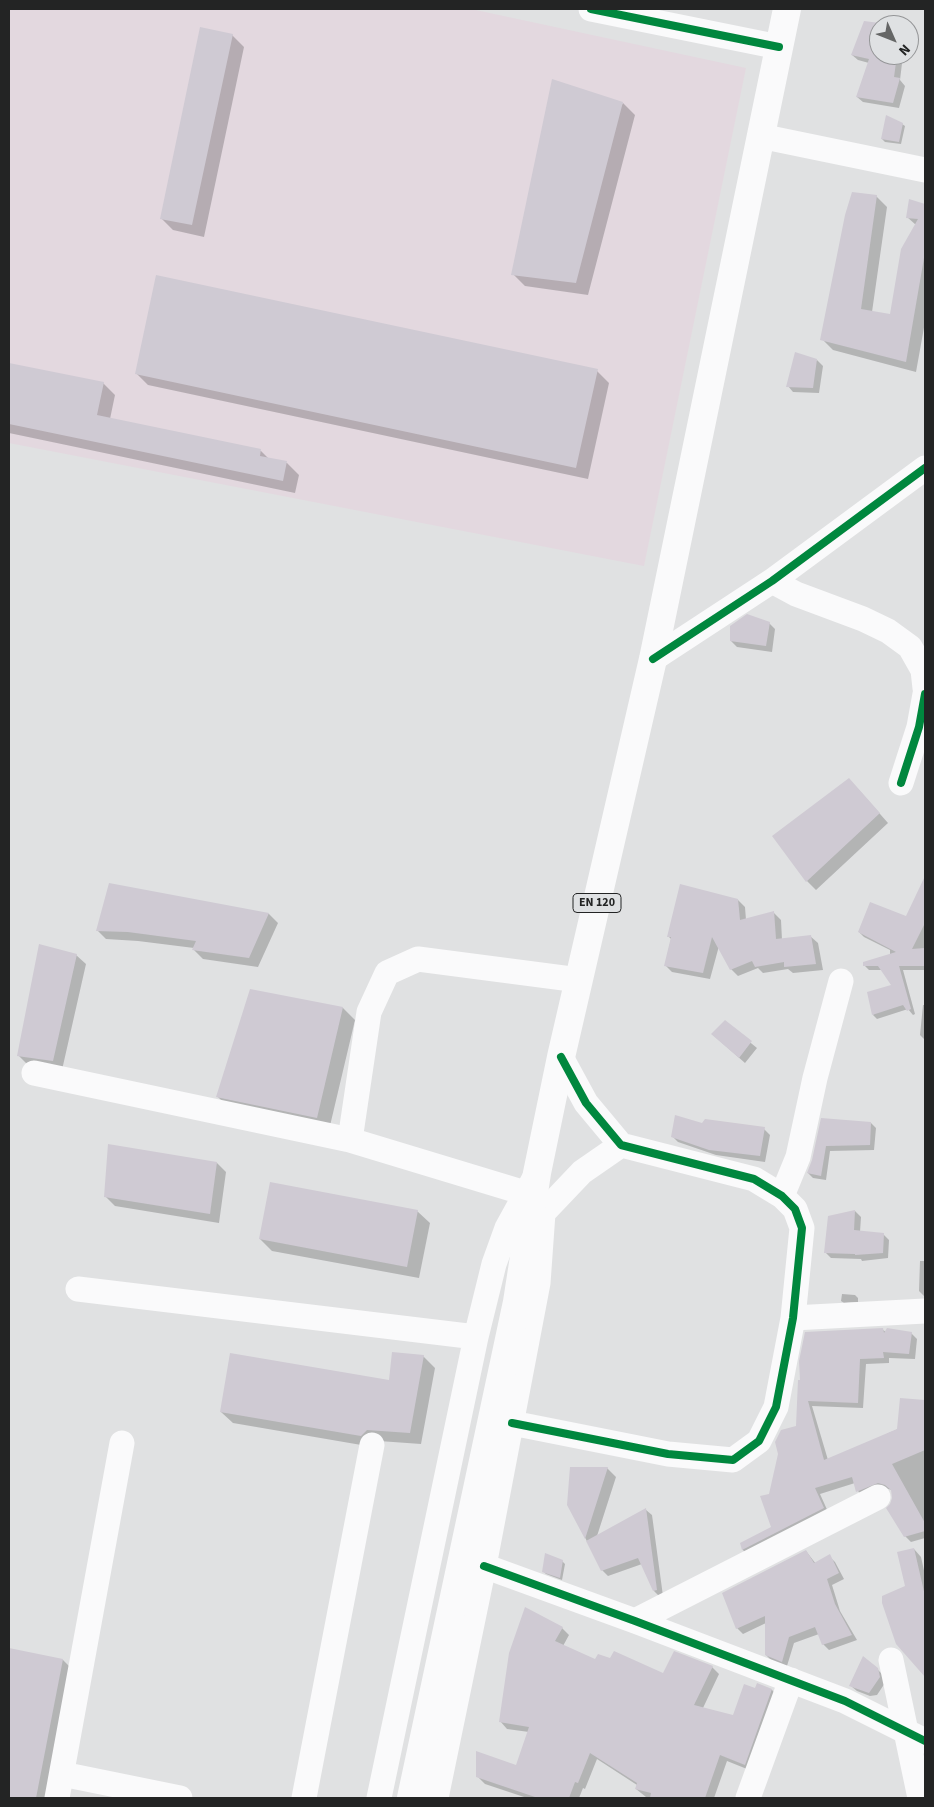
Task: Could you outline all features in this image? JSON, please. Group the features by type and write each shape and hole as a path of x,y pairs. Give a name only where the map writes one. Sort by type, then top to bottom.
{"main road":[{"name":"EN 120","path":"411,1798 516,1302 531,1183 653,659 787,9"}],"street":[{"path":"591,9 779,47"},
{"path":"760,136 925,170"},
{"path":"653,659 772,581 925,468"},
{"path":"772,581 796,594 863,619 888,631 910,647 923,670 925,688"},
{"path":"901,783 919,727 925,694"},
{"path":"350,1140 369,1012 387,973 418,959 579,980"},
{"path":"782,1196 798,1157 815,1078 841,981"},
{"path":"512,1422 668,1454 733,1460 760,1441 776,1407 793,1318 802,1228 795,1209 782,1196 754,1179 621,1145 586,1103 561,1057"},
{"path":"34,1073 350,1140 531,1183"},
{"path":"543,1213 582,1172 621,1145"},
{"path":"436,1798 484,1566 538,1283 543,1213 531,1183"},
{"path":"379,1798 476,1337 494,1264 507,1228 531,1183"},
{"path":"78,1290 476,1337"},
{"path":"793,1318 925,1311"},
{"path":"122,1443 60,1786 180,1798"},
{"path":"304,1798 372,1445"},
{"path":"635,1621 878,1497"},
{"path":"484,1566 845,1701 916,1737"},
{"path":"891,1660 916,1737 920,1798"},
{"path":"748,1798 791,1680"}],"shaded area":[{"path":"9,9 471,9 746,68 644,566 9,443"}],"building":[{"path":"864,21 869,22 869,59 851,55"},
{"path":"200,27 233,34 192,225 160,219"},
{"path":"869,59 869,65 896,65 894,77 900,78 893,103 856,97"},
{"path":"552,79 623,102 576,283 511,275"},
{"path":"886,115 903,123 899,142 881,139"},
{"path":"852,192 877,195 861,309 890,314 901,249 918,219 906,218 909,199 925,204 925,252 906,362 820,340 845,215"},
{"path":"156,275 598,369 576,468 135,374"},
{"path":"795,352 817,359 813,388 786,387"},
{"path":"9,363 104,382 97,415 261,449 260,456 287,461 283,481 9,424"},
{"path":"747,614 770,622 766,646 730,641 730,626"},
{"path":"849,778 880,813 806,882 772,836"},
{"path":"925,876 925,923 912,949 925,948 925,966 899,966 911,1009 907,1011 903,1005 872,1015 867,992 891,985 878,966 863,966 863,962 896,952 858,932 870,902 906,916"},
{"path":"109,883 269,913 249,958 192,950 196,941 128,932 96,931"},
{"path":"680,884 738,899 740,920 774,911 776,939 811,935 816,964 784,967 784,962 755,967 752,961 730,970 712,937 703,973 664,966 671,937 667,937"},
{"path":"39,944 77,954 53,1061 17,1056"},
{"path":"250,989 343,1007 317,1118 216,1097"},
{"path":"725,1020 752,1041 739,1058 711,1034"},
{"path":"675,1115 702,1123 705,1119 765,1127 760,1156 709,1150 671,1137"},
{"path":"821,1118 871,1122 870,1145 826,1146 821,1176 807,1173 812,1160"},
{"path":"108,1144 217,1162 210,1214 104,1197"},
{"path":"270,1182 418,1210 407,1267 259,1239"},
{"path":"855,1210 854,1230 884,1233 883,1253 855,1255 824,1253 828,1216"},
{"path":"883,1328 884,1333 887,1328 912,1332 909,1354 883,1352 884,1358 860,1359 858,1403 808,1401 824,1460 897,1429 900,1398 925,1400 925,1450 892,1464 925,1523 925,1531 904,1537 886,1508 892,1498 891,1490 885,1485 878,1483 856,1492 852,1477 815,1488 824,1508 742,1550 740,1543 771,1527 760,1496 769,1494 778,1454 775,1442 781,1430 796,1426 798,1380 800,1380 799,1361 805,1332"},
{"path":"392,1352 424,1355 410,1433 367,1430 361,1436 220,1412 230,1353 389,1380"},
{"path":"570,1467 608,1467 585,1539 567,1505"},
{"path":"646,1508 657,1590 653,1591 638,1558 601,1571 586,1541"},
{"path":"914,1548 925,1596 925,1677 896,1644 882,1603 882,1596 905,1586 897,1552"},
{"path":"806,1550 814,1563 830,1554 839,1573 827,1579 835,1604 852,1635 822,1645 815,1627 789,1637 782,1662 765,1655 765,1616 736,1629 722,1593"},
{"path":"545,1553 563,1560 560,1578 542,1572"},
{"path":"525,1607 563,1627 555,1641 595,1659 598,1654 610,1658 614,1651 663,1673 674,1651 713,1666 694,1705 733,1715 744,1684 755,1688 757,1683 772,1689 745,1765 720,1755 705,1798 650,1798 651,1793 635,1789 637,1783 590,1753 578,1783 575,1782 569,1798 538,1798 476,1777 476,1751 516,1765 529,1727 499,1722 509,1653"},
{"path":"9,1648 63,1659 36,1798 9,1798"},
{"path":"863,1656 878,1668 880,1677 869,1693 849,1686"}],"cycle path":[{"path":"591,9 779,47"},
{"path":"653,659 772,581 925,468"},
{"path":"901,783 919,727 925,694"},
{"path":"512,1423 668,1454 733,1460 759,1441 776,1407 793,1318 802,1228 795,1209 782,1196 754,1179 621,1145 586,1103 561,1057"},
{"path":"484,1566 845,1701 925,1741"}]}
